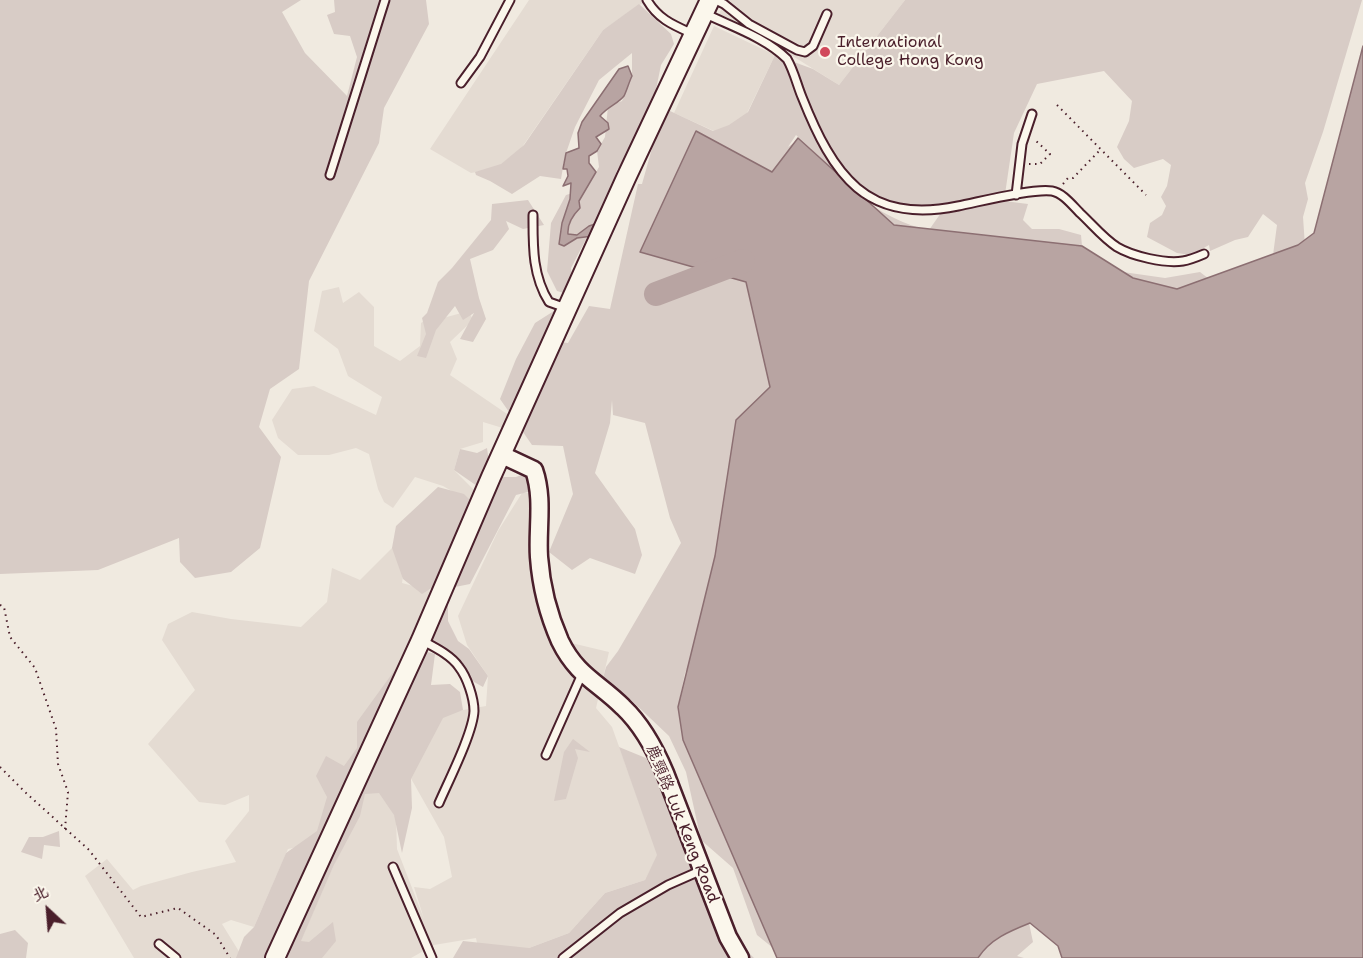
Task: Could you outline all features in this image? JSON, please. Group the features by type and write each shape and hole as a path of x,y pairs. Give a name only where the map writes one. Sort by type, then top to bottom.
{"main road":[{"path":"275,958 421,640 626,178 710,4"}],"street":[{"name":"鹿頸路 Luk Keng Road","path":"502,455 534,470 540,486 539,559 549,609 561,643 574,665 624,708 650,744 665,773 732,945 740,958"}],"lane":[{"path":"330,175 386,0"},
{"path":"461,83 480,57 510,0"},
{"path":"647,0 665,22 695,35"},
{"path":"710,4 724,4 749,24 805,52 813,46 827,14"},
{"path":"710,4 787,59 810,116 836,164 855,187 874,200 891,208 912,211 939,210 1016,195 1053,191 1064,196 1115,246 1129,253 1177,261 1204,254"},
{"path":"1016,195 1022,144 1032,114"},
{"path":"533,215 534,258 543,292 549,302 568,309"},
{"path":"421,640 447,655 459,667 469,688 474,711 469,732 439,803"},
{"path":"546,755 582,674"},
{"path":"393,867 432,958"},
{"path":"563,958 620,913 668,885 702,870"},
{"path":"159,944 176,958"}],"path":[{"path":"1057,105 1146,195"},
{"path":"1020,164 1040,164 1050,154 1033,137"},
{"path":"1068,178 1074,178 1101,149"},
{"path":"0,605 4,607 10,637 35,668 56,729 58,764 68,792 65,829"},
{"path":"0,767 24,792 89,850 141,917 178,908 216,935 231,958"}],"shaded area":[{"path":"0,0 301,0 282,12 305,53 347,96 357,57 350,36 334,34 327,15 335,12 334,0 426,0 429,24 384,108 379,143 309,281 299,369 270,389 259,427 281,457 260,548 231,572 195,578 180,562 179,538 98,570 0,574"},
{"path":"529,0 647,0 603,30 520,150 495,169 471,173 430,149"},
{"name":"International College Hong Kong","path":"726,0 905,0 839,85 759,35 719,14"},
{"path":"905,0 1362,0 1323,132 1305,183 1308,199 1303,217 1305,246 1285,260 1273,255 1277,225 1263,214 1248,237 1210,251 1209,245 1191,255 1177,253 1147,237 1150,223 1162,215 1166,206 1161,197 1167,186 1171,165 1163,159 1134,168 1124,159 1117,147 1129,121 1132,101 1104,71 1037,84 1014,133 1004,201 1028,204 1023,220 1032,229 1059,229 1081,235 1082,246 1123,272 1165,278 1200,272 1213,282 1211,291 779,269 758,334 772,396 702,637 685,673 678,707 778,952 757,935 733,868 701,840 686,772 669,736 630,699 603,678 606,667 618,651 681,543 670,518 645,423 613,415 612,400 610,423 595,473 635,529 642,555 635,574 590,558 572,570 549,552 573,494 563,446 532,445 500,399 516,359 535,323 557,309 553,341 568,343 589,306 610,309 638,184 642,184 658,127 670,111 713,131 729,125 748,112 775,55 813,69 839,85","holes":["796,135 845,181 887,206 943,210 929,230 893,218 839,182 795,142 788,147"]},
{"path":"639,4 671,34 674,44 661,65 650,119 617,170 610,193 571,268 574,296 557,291 547,271 551,223 566,195 586,189 599,167 597,151 605,137 608,106 622,101 632,76 632,53 599,80 575,127 565,156 561,179 540,176 512,194 476,175 475,172 501,164 524,145 603,30"},
{"path":"714,26 775,55 734,140 674,113"},
{"path":"1363,46 1363,958 1062,958 1058,946 1030,923 994,941 978,958 777,958 683,740 678,707 715,556 736,420 770,387 746,282 640,252 696,131 772,172 798,138 894,225 1082,246 1133,278 1177,289 1298,245 1314,233"},
{"path":"628,66 632,76 624,96 600,116 608,123 609,129 596,137 601,144 597,151 589,156 589,163 596,172 579,201 580,208 571,219 568,234 577,235 589,226 598,223 593,236 577,238 564,246 559,244 562,223 570,199 571,183 563,186 568,176 567,169 563,169 566,153 579,148 578,133 582,122 619,69"},
{"path":"528,200 544,225 523,229 506,221 509,229 493,250 470,259 486,319 473,342 460,339 474,313 463,320 455,306 436,330 426,358 417,356 426,334 422,318 427,313 438,282 491,220 492,204"},
{"path":"339,287 343,303 359,292 374,307 374,346 400,361 420,346 421,323 434,313 443,318 469,311 473,320 450,342 457,359 450,375 510,416 506,429 483,422 483,442 460,449 454,470 475,491 471,502 443,486 415,477 393,508 384,502 378,489 369,454 356,448 329,455 298,455 278,438 272,420 292,389 314,386 376,415 382,397 348,376 338,349 314,331 322,291"},
{"path":"487,448 490,470 477,486 454,470 460,449 477,453"},
{"path":"534,470 536,490 516,495 470,584 455,587 448,598 448,621 458,641 469,649 488,676 483,687 460,674 444,654 427,639 498,477 516,477"},
{"path":"438,487 464,494 473,503 435,586 422,594 403,579 392,548 396,526"},
{"path":"522,493 540,493 540,572 563,641 609,652 596,708 612,727 658,855 645,880 605,893 569,933 529,948 480,958 476,938 434,945 411,958 293,958 373,776 396,818 397,849 424,919 414,887 430,889 452,877 444,837 409,775 418,750 446,713 486,706 488,676 467,645 458,616 498,531"},
{"path":"410,530 402,583 432,591 317,843 288,849 254,927 231,920 222,924 243,958 134,958 85,876 107,859 133,890 192,872 236,862 225,841 249,811 249,795 225,805 199,802 148,744 195,690 162,640 168,624 192,612 301,627 327,602 332,568 360,580"},
{"path":"424,651 435,654 431,685 450,684 460,692 463,710 443,718 411,779 412,808 402,853 394,815 379,793 365,794 360,816 334,865 301,941 309,942 333,922 336,941 322,958 236,958 244,937 254,927 286,853 317,831 327,797 316,776 326,756 344,766 357,748 357,722 397,667"},
{"path":"573,739 590,752 575,749 578,758 566,799 554,801 564,752"},
{"path":"619,747 658,763 705,871 749,953 754,958 453,958 463,941 529,948 569,933 605,893 645,880 657,855"},
{"path":"59,831 60,847 44,845 42,859 21,852 29,837 43,837"},
{"path":"1029,923 1033,942 1017,956 1024,958 978,958 994,941"},
{"path":"15,930 28,943 26,958 0,958 0,934"}],"waterway":[{"path":"656,294 743,261"}],"place":[{"name":"International College Hong Kong","path":"825,52"}]}
